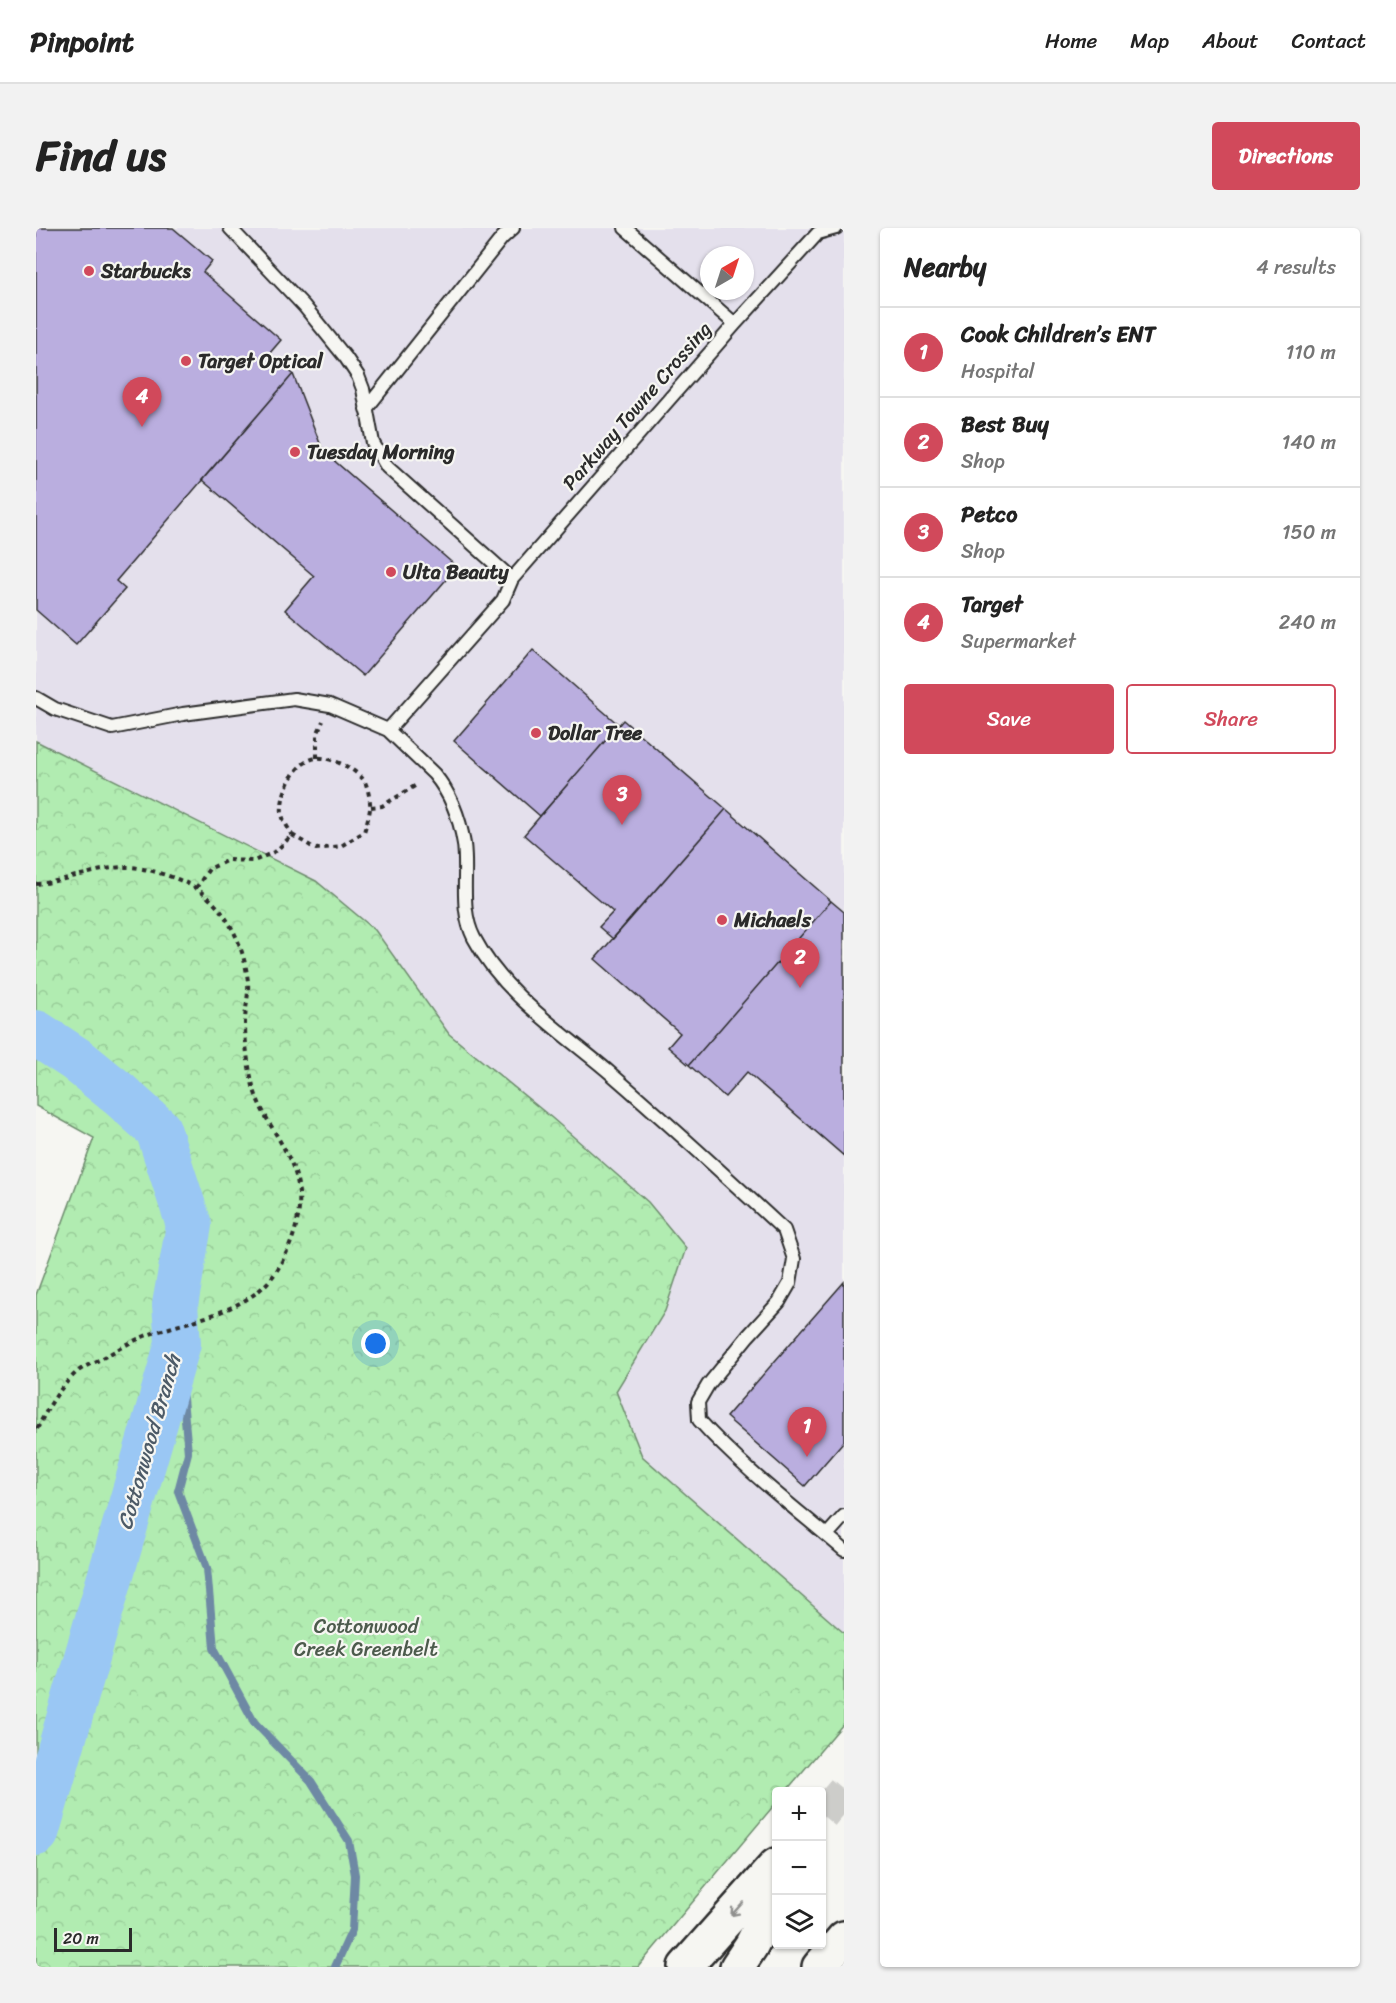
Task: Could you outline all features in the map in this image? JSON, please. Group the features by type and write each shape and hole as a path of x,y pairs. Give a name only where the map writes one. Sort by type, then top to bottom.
{"main road":[{"path":"685,1967 772,1871"},
{"path":"737,1967 772,1906"},
{"path":"819,1967 844,1938"}],"lane":[{"path":"230,228 304,306 358,376 363,389 373,443 387,467 512,579"},
{"path":"366,409 502,238 513,228"},
{"path":"625,228 735,324"},
{"name":"Parkway Towne Crossing","path":"388,730 503,600 512,579 735,324 818,231 836,228"},
{"path":"36,698 55,709 112,728 183,714 294,699 330,705 388,730 440,780 457,814 464,845 465,902 473,937 488,959 519,998 608,1071 784,1230 794,1259 790,1283 779,1302 708,1385 698,1401 699,1420 714,1437 755,1474 844,1550"},
{"path":"827,1535 844,1516"}],"path":[{"path":"317,758 317,735 330,705"},
{"path":"317,758 331,759 345,765 365,781 371,807 364,832 341,846 316,849 292,835 282,815 283,795 292,776 304,764 317,758"},
{"path":"371,807 382,806 434,774"},
{"path":"196,888 209,869 228,860 254,861 276,851 292,835"},
{"path":"36,884 126,866 177,877 196,888 213,902 235,933 244,957 248,984 245,1022 247,1056 254,1088 295,1171 299,1194 298,1220 290,1246 278,1270 261,1289 212,1315 144,1336 78,1371 50,1403 36,1431"}],"shaded area":[{"path":"36,228 844,228 844,1633 642,1456 616,1391 665,1311 648,1202 552,1118 449,1034 375,930 316,881 36,741"}],"green space":[{"name":"Cottonwood Creek Greenbelt","path":"36,741 316,881 375,930 449,1034 552,1118 648,1202 686,1248 665,1311 616,1391 642,1456 844,1633 844,1723 789,1787 772,1787 772,1808 638,1967 36,1967 36,1295 94,1138 36,1106"}],"building":[{"path":"36,228 173,228 212,261 203,272 281,340 269,354 293,374 116,581 125,589 76,645 36,610"},
{"path":"293,374 323,451 457,567 363,676 285,610 314,576 202,480"},
{"name":"Dollar Tree","path":"533,650 619,725 540,816 454,741"},
{"path":"623,720 726,809 613,939 599,927 613,912 524,835"},
{"name":"Michaels","path":"726,809 831,901 689,1065 668,1047 680,1033 595,959"},
{"path":"831,901 844,912 844,1156 747,1072 725,1097 689,1065"},
{"path":"844,1282 844,1441 805,1486 726,1417"}],"waterway":[{"name":"Cottonwood Branch","path":"36,1033 77,1060 158,1129 189,1225 175,1305 178,1343 36,1833"},
{"path":"178,1343 188,1453 178,1491 207,1568 214,1648 254,1722 311,1781 349,1841 355,1875 352,1930 335,1967"}],"tunnel":[{"path":"826,1810 844,1789"}],"place":[{"name":"Starbucks","path":"89,271"},
{"name":"Target Optical","path":"186,361"},
{"name":"Target","path":"142,427"},
{"name":"Tuesday Morning","path":"295,452"},
{"name":"Ulta Beauty","path":"391,572"},
{"name":"Dollar Tree","path":"536,733"},
{"name":"Petco","path":"622,825"},
{"name":"Michaels","path":"722,920"},
{"name":"Best Buy","path":"800,988"},
{"name":"Cook Children’s ENT","path":"807,1457"}]}
